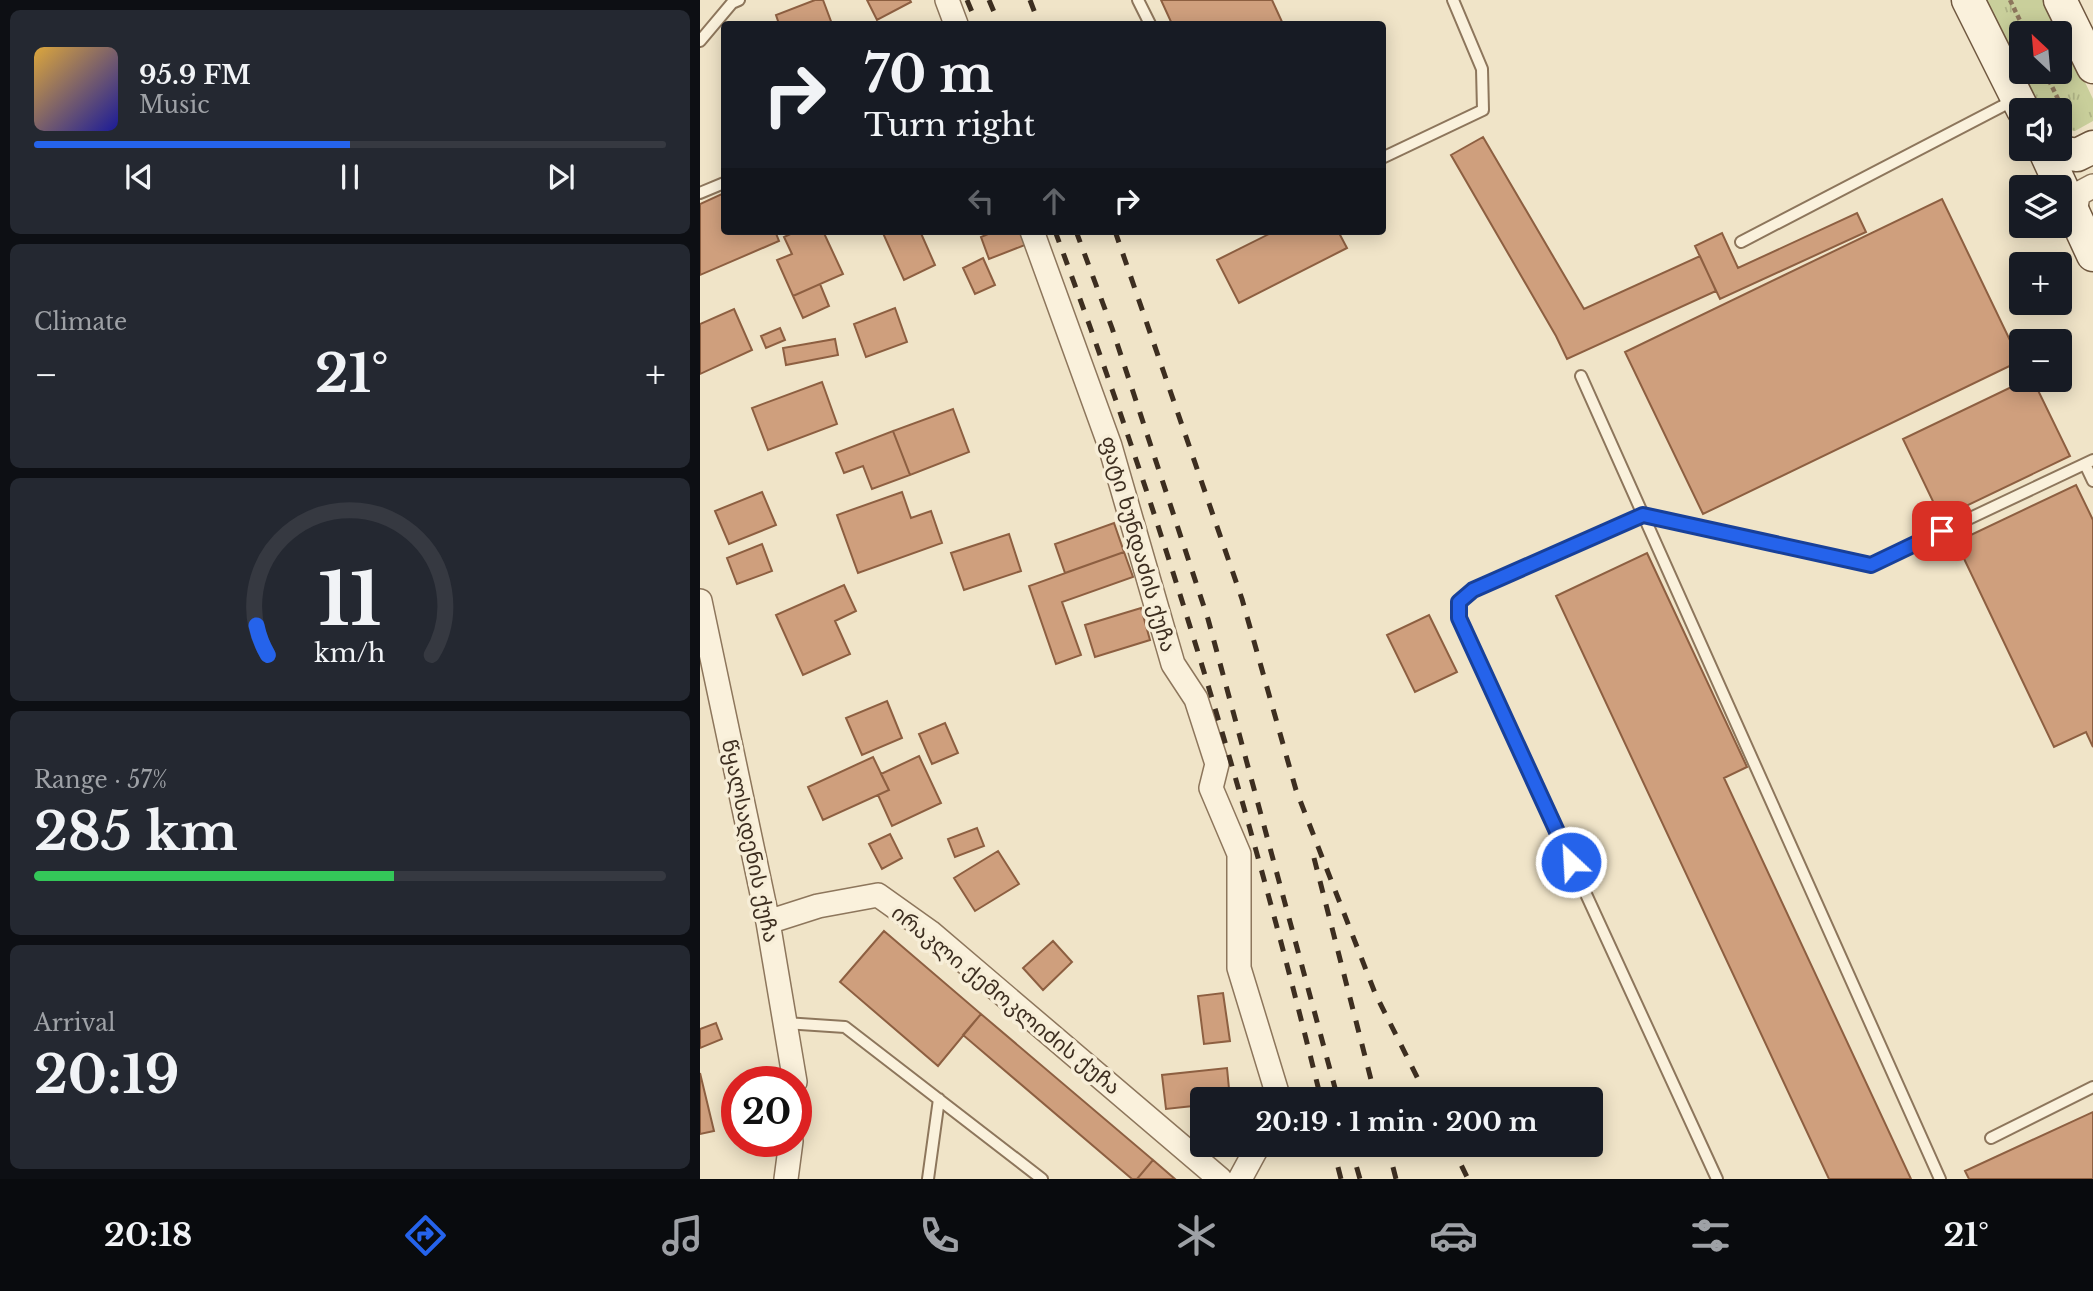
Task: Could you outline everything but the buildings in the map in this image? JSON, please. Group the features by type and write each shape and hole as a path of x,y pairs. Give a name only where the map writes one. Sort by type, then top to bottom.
{"main road":[{"path":"1968,0 2017,98"},
{"path":"2060,0 2093,67"},
{"path":"2072,154 2077,155 2093,147"},
{"path":"2050,161 2093,255"}],"street":[{"path":"947,0 955,21"},
{"path":"2075,216 2078,194 2093,186"},
{"name":"ფატი ხუნდაძის ქუჩა","path":"1033,235 1110,446 1173,664 1196,699 1217,764 1210,788 1239,854 1239,968 1275,1087"},
{"name":"წყალსადენის ქუჩა","path":"700,601 768,922 792,1066"},
{"name":"ირაკლი ქემოკლიძის ქუჩა","path":"768,922 818,906 878,895 930,932 1220,1179"},
{"path":"786,1179 789,1157"},
{"path":"1240,1179 1252,1157"}],"lane":[{"path":"700,41 732,3 739,0"},
{"path":"1138,0 1148,21"},
{"path":"1386,156 1483,110 1482,69 1453,0"},
{"path":"1741,242 2009,109"},
{"path":"700,193 721,184"},
{"path":"1581,376 1940,1179"},
{"path":"1717,1179 1459,618 1459,602 1473,590 1643,515 1871,565 2089,462 2093,481"},
{"path":"785,1023 845,1027 1042,1179"},
{"path":"1991,1138 2093,1087"},
{"path":"928,1179 939,1098"}],"path":[{"path":"2010,0 2020,21"}],"green space":[{"path":"1986,0 2046,0 2056,21 2009,21 2009,45"},
{"path":"2072,55 2093,99 2093,121 2072,130 2072,98 2036,98 2029,84 2072,84"}],"railway":[{"path":"967,0 976,21"},
{"path":"989,0 998,21"},
{"path":"1030,0 1038,21"},
{"path":"1056,235 1131,445 1201,661 1264,879 1318,1087"},
{"path":"1077,235 1112,328 1208,619 1335,1087"},
{"path":"1116,235 1242,599 1296,790 1375,993 1422,1087"},
{"path":"1314,858 1373,1087"},
{"path":"1335,1157 1341,1179"},
{"path":"1354,1157 1360,1179"},
{"path":"1390,1157 1396,1179"},
{"path":"1457,1157 1468,1179"}],"route":[{"path":"1571,862 1459,618 1459,602 1473,590 1643,515 1871,565 1942,531"}]}
